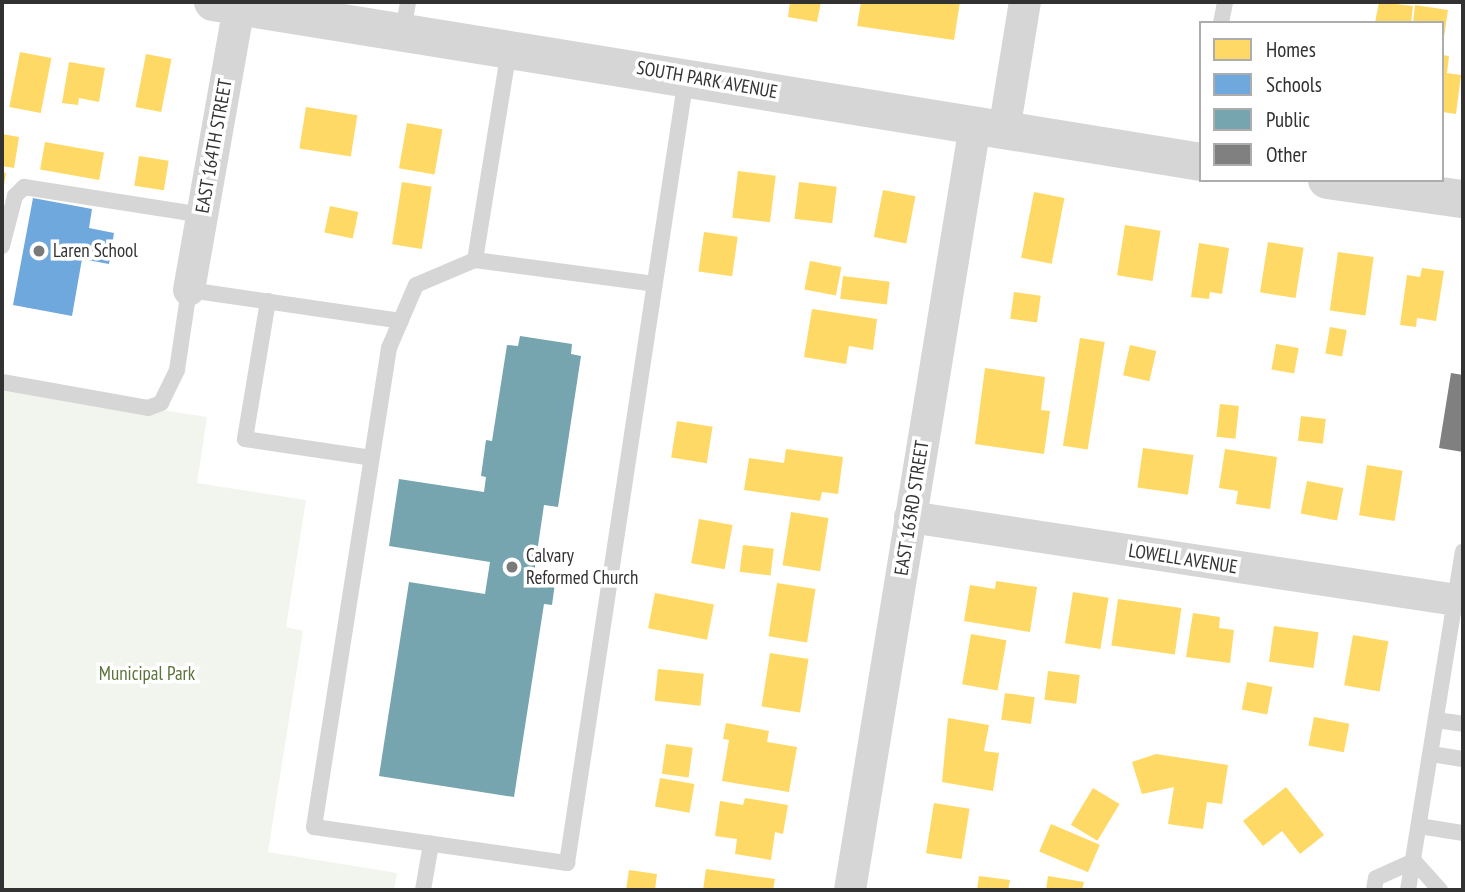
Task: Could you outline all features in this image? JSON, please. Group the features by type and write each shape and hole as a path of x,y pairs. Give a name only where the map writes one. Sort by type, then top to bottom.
{"street":[{"name":"EAST 163RD STREET","path":"850,890 910,517 989,129 1025,2"},
{"name":"SOUTH PARK AVENUE","path":"230,3 405,17 509,48 989,129 1199,160"},
{"name":"EAST 164TH STREET","path":"190,290 230,3"},
{"path":"1341,182 1463,199"},
{"name":"LOWELL AVENUE","path":"910,517 1459,601"}],"lane":[{"path":"1222,21 1225,2"},
{"path":"475,260 509,48"},
{"path":"654,285 475,260 416,285 389,348 314,827 567,863 686,76"},
{"path":"2,246 15,196 24,187 202,215"},
{"path":"2,382 148,408 161,403 177,370 190,290 401,321"},
{"path":"268,301 245,439 372,458"},
{"path":"1408,890 1459,601 1463,551"},
{"path":"1436,720 1463,724"},
{"path":"1431,754 1463,758"},
{"path":"1419,826 1463,834"},
{"path":"423,890 431,844"},
{"path":"1374,890 1376,878 1414,861"},
{"path":"1414,861 1440,890"}],"green space":[{"name":"Municipal Park","path":"2,385 207,417 197,483 306,500 286,627 303,631 268,852 397,873 394,890 2,890"}],"building: Homes":[{"path":"790,2 821,2 817,22 788,17"},
{"path":"861,2 960,2 954,40 857,26"},
{"path":"1379,2 1413,6 1411,21 1375,21"},
{"path":"1415,5 1448,10 1444,37 1444,21 1413,21"},
{"path":"20,52 51,58 41,113 9,107"},
{"path":"146,54 172,59 161,112 136,107"},
{"path":"1444,55 1449,56 1447,73 1461,75 1456,114 1444,112"},
{"path":"69,62 105,68 99,102 79,98 78,105 62,103"},
{"path":"306,107 357,115 351,157 299,148"},
{"path":"407,123 442,129 434,175 399,168"},
{"path":"2,134 19,137 14,168 2,166"},
{"path":"45,142 104,152 99,180 40,170"},
{"path":"139,156 169,161 164,190 134,186"},
{"path":"738,171 776,176 770,222 732,218"},
{"path":"2,172 6,173 3,191 2,191"},
{"path":"402,182 432,187 422,249 392,244"},
{"path":"799,182 837,187 832,223 794,219"},
{"path":"883,190 915,196 906,243 874,237"},
{"path":"1034,192 1064,198 1052,264 1021,258"},
{"path":"330,206 358,212 353,238 324,232"},
{"path":"1125,225 1161,231 1153,281 1117,275"},
{"path":"704,232 738,237 732,276 698,272"},
{"path":"1268,242 1304,248 1296,298 1260,292"},
{"path":"1199,243 1229,248 1222,294 1210,292 1209,299 1191,297"},
{"path":"1338,252 1374,257 1365,315 1330,310"},
{"path":"810,261 841,267 836,296 804,289"},
{"path":"1422,268 1444,271 1436,321 1417,318 1416,327 1400,325 1407,275 1420,277"},
{"path":"843,276 890,282 887,305 840,299"},
{"path":"1014,292 1041,296 1037,322 1010,319"},
{"path":"812,309 877,319 873,350 849,346 846,364 804,357"},
{"path":"1330,327 1347,330 1342,357 1325,354"},
{"path":"1080,338 1105,342 1088,450 1063,446"},
{"path":"1276,344 1299,348 1294,374 1271,370"},
{"path":"1130,345 1156,351 1149,381 1123,375"},
{"path":"985,368 1045,377 1041,410 1050,411 1044,454 975,444"},
{"path":"1220,404 1239,406 1235,439 1217,437"},
{"path":"1301,416 1326,419 1323,444 1298,441"},
{"path":"677,421 713,427 707,463 671,458"},
{"path":"1143,448 1194,455 1188,495 1137,488"},
{"path":"786,449 843,457 838,494 822,492 820,501 744,490 749,458 784,463"},
{"path":"1225,449 1277,457 1270,509 1236,504 1238,491 1219,488"},
{"path":"1367,465 1403,471 1395,521 1359,515"},
{"path":"1307,481 1343,488 1337,520 1301,513"},
{"path":"791,512 829,518 820,571 783,565"},
{"path":"699,519 732,525 725,569 691,563"},
{"path":"743,545 774,549 770,576 740,572"},
{"path":"996,581 1037,587 1030,632 964,621 970,585 995,589"},
{"path":"777,583 816,589 807,642 769,636"},
{"path":"1073,592 1109,598 1100,649 1065,643"},
{"path":"655,593 714,604 707,640 648,628"},
{"path":"1118,599 1181,608 1175,654 1111,646"},
{"path":"1193,613 1220,617 1219,628 1234,630 1230,663 1186,657"},
{"path":"1274,626 1319,632 1314,668 1269,662"},
{"path":"971,634 1006,640 998,690 962,684"},
{"path":"1353,635 1388,641 1380,691 1344,685"},
{"path":"770,653 809,659 800,712 762,706"},
{"path":"658,669 704,674 700,706 655,701"},
{"path":"1048,671 1080,675 1076,704 1044,700"},
{"path":"1247,682 1273,687 1267,714 1242,709"},
{"path":"1005,693 1035,697 1031,724 1001,720"},
{"path":"1314,717 1349,724 1344,752 1308,745"},
{"path":"948,718 989,725 984,751 999,753 993,791 942,782"},
{"path":"726,723 769,731 767,742 797,747 789,792 722,781 729,740 723,739"},
{"path":"666,744 693,748 689,777 662,774"},
{"path":"1156,754 1228,765 1222,804 1207,802 1203,829 1168,824 1174,787 1142,794 1132,762"},
{"path":"660,778 694,784 689,813 655,807"},
{"path":"1286,787 1324,835 1300,854 1282,831 1263,846 1243,821"},
{"path":"1093,788 1120,804 1097,841 1071,825"},
{"path":"745,798 788,805 783,834 775,832 771,860 735,854 737,839 715,836 720,801 743,805"},
{"path":"934,803 970,809 962,859 926,853"},
{"path":"1051,824 1100,845 1088,872 1039,852"},
{"path":"706,869 775,879 773,890 703,890"},
{"path":"629,870 657,874 655,890 626,890"},
{"path":"979,876 1010,880 1008,890 977,890"},
{"path":"1048,876 1084,882 1082,890 1046,890"}],"building: Schools":[{"path":"33,198 92,209 89,228 114,233 109,264 82,259 72,316 13,305"}],"building: Public":[{"name":"Calvary Reformed Church","path":"520,336 572,344 571,354 581,356 558,507 544,505 534,573 556,576 552,605 544,604 514,797 379,776 409,582 485,594 490,562 389,546 399,479 484,492 486,477 481,476 486,440 492,441 507,345 518,346"}],"building: Other":[{"path":"1451,373 1463,375 1463,452 1439,448"}],"place":[{"name":"Laren School","path":"39,251"},
{"name":"Calvary Reformed Church","path":"512,567"}]}
